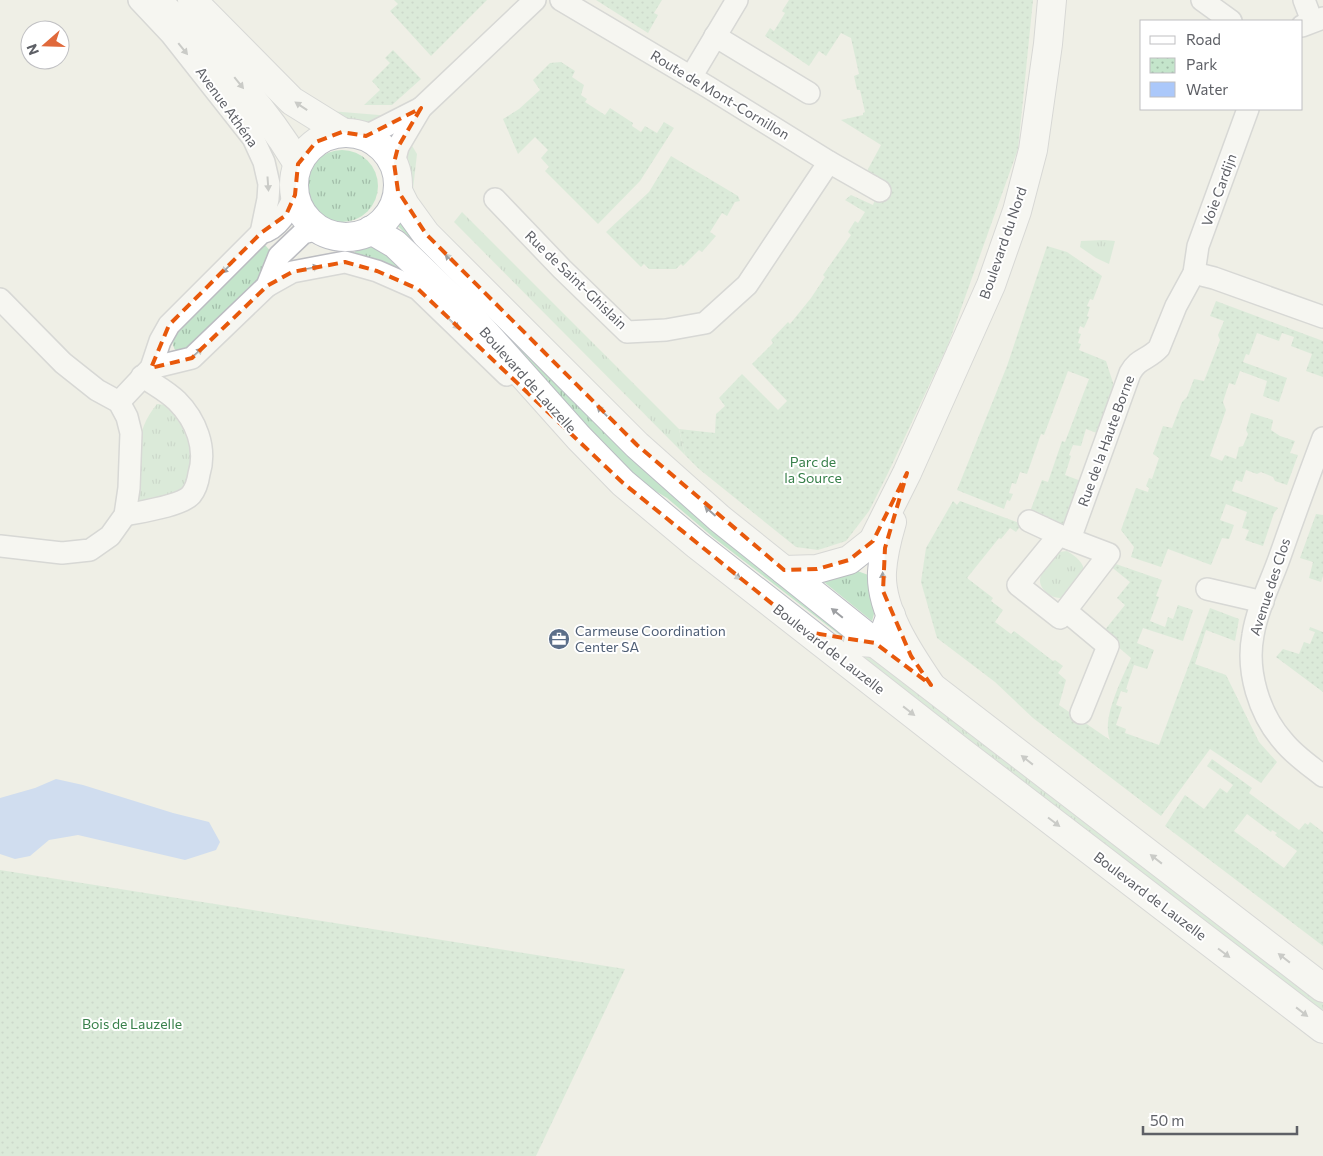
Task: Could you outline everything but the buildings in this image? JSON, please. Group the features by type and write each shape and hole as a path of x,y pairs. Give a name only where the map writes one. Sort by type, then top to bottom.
{"main road":[{"path":"155,0 196,38 234,78 277,131 298,164"},
{"path":"192,0 292,101 383,147 394,163 398,177 398,192 391,213 365,234 354,237 330,235 318,229 299,208 295,194 294,179 298,164 305,152 316,142 328,136 354,134"},
{"name":"Boulevard du Nord","path":"784,570 817,568 848,560 873,541 906,473 991,285 1017,211 1033,150 1047,53 1052,0"},
{"name":"Boulevard de Lauzelle","path":"398,192 426,234 637,445 719,518 875,643 1323,988"},
{"name":"Boulevard de Lauzelle","path":"371,230 395,244 470,316 623,483 697,545 808,632 1323,1029"},
{"name":"Boulevard du Nord","path":"906,473 885,548 882,573 883,591 891,615 911,656 931,685"},
{"path":"808,632 838,640 875,643 885,631 891,615"}],"street":[{"name":"Avenue Athéna","path":"139,0 171,34 253,138 264,162 269,184 268,200 261,233"},
{"path":"394,163 398,147 429,101 460,69 535,0"},
{"name":"Route de Mont-Cornillon","path":"561,0 829,162 880,190"},
{"path":"691,77 738,0"},
{"path":"1202,0 1230,20"},
{"path":"1304,0 1312,22"},
{"path":"715,36 809,93"},
{"path":"354,134 429,101"},
{"name":"Voie Cardijn","path":"1194,273 1198,246 1248,110"},
{"name":"Rue de Saint-Ghislain","path":"495,199 562,269 628,332 666,330 705,323 747,286 829,162"},
{"path":"118,402 147,372 169,325 261,233 267,231 286,215 295,194"},
{"path":"266,286 280,256 303,233 318,229"},
{"path":"147,372 192,358 266,286 292,272 345,262 377,271 418,289 558,424 580,438"},
{"path":"1194,273 1214,278 1323,317"},
{"name":"Rue de la Haute Borne","path":"1066,611 1060,618 1018,585 1065,537 1130,373 1138,362 1154,353 1158,348 1176,306 1194,273"},
{"path":"0,299 63,363 97,390 118,402 128,417 131,433 129,488 125,515 110,536 90,550 62,553 0,546"},
{"path":"125,515 175,504 190,496 202,466 202,446 193,422 176,400 147,372"},
{"name":"Avenue des Clos","path":"1323,438 1263,602 1253,635 1251,657 1253,677 1259,700 1269,722 1283,742 1304,762 1323,776"},
{"path":"1029,521 1109,554 1066,611 1108,646 1081,713"},
{"path":"1207,589 1263,602"}],"highlighted area":[{"path":"421,108 398,147 394,163 398,191 426,234 637,445 784,570 817,569 849,560 873,541 907,473 885,548 883,591 911,656 931,685 875,643 807,632 623,483 418,289 377,271 345,262 292,272 267,286 192,358 151,368 169,325 261,233 286,215 295,195 298,164 316,142 342,132 366,136"}],"green space":[{"path":"394,0 487,0 431,56 390,11 398,4"},
{"path":"596,0 662,0 654,13 658,15 648,33"},
{"name":"Parc de la Source","path":"789,0 1033,0 1018,149 948,345 869,511 846,541 818,550 796,547 699,469 685,455 679,429 715,433 716,414 725,406 719,398 742,374 778,410 787,401 752,364 773,343 771,340 788,322 790,324 811,298 825,277 823,275 851,235 848,232 855,221 858,223 865,212 845,200 851,195 873,205 883,180 867,171 881,145 841,120 863,115 865,112 860,90 857,90 854,76 859,74 851,38 841,33 826,56 819,51 809,66 765,36 770,28 774,31 785,13 782,11"},
{"path":"393,50 421,79 392,105 364,105 380,90 372,81 390,63 385,58"},
{"path":"561,62 575,71 572,77 584,85 581,95 587,99 585,102 605,115 610,108 633,123 632,126 641,132 645,126 657,133 664,122 674,128 640,181 598,224 545,171 549,167 541,158 548,150 535,137 518,154 503,119 519,109 540,90 533,80 550,63"},
{"path":"330,111 379,115 385,118 368,125 356,126 344,121"},
{"path":"411,144 417,154 412,198 403,171 403,165"},
{"path":"342,150 362,156 372,166 378,186 372,206 362,216 342,222 322,216 312,206 306,186 312,166 322,156"},
{"path":"671,156 738,196 740,201 735,202 727,216 722,213 710,232 716,236 702,252 699,250 683,266 681,264 676,269 649,269 644,264 641,267 606,232 649,192"},
{"path":"462,212 679,429 685,455 454,222"},
{"path":"399,215 850,637 841,636 714,538 667,498 631,476 490,320 394,222"},
{"path":"1081,241 1115,241 1109,264 1080,247"},
{"path":"265,245 274,255 253,289 191,351 179,353 174,348 173,342 179,331"},
{"path":"1047,246 1067,252 1102,276 1093,300 1090,299 1087,306 1090,307 1087,316 1089,317 1084,328 1080,326 1078,333 1081,334 1078,343 1081,344 1079,350 1106,361 1114,386 1097,433 1086,429 1081,446 1073,445 1069,455 1071,456 1065,475 1081,481 1066,527 1028,517 1042,480 1048,482 1062,441 1065,442 1089,379 1068,371 1044,435 1041,434 1027,474 1020,472 1016,484 1012,483 1009,493 1013,494 1010,501 1007,500 1004,509 957,490 1007,366"},
{"path":"378,247 410,262 400,275 354,254 357,248"},
{"path":"1216,301 1323,341 1323,377 1306,371 1312,354 1291,346 1294,337 1282,333 1279,341 1257,333 1249,355 1246,354 1243,362 1287,378 1279,402 1263,396 1267,381 1240,371 1235,385 1229,383 1223,402 1226,410 1210,456 1222,461 1225,455 1236,459 1239,447 1243,446 1248,434 1246,430 1251,413 1273,420 1271,430 1280,436 1295,441 1290,453 1298,455 1287,485 1275,481 1273,477 1261,472 1257,474 1246,470 1242,482 1236,480 1232,491 1278,508 1274,513 1263,546 1245,540 1249,530 1242,528 1247,512 1226,504 1220,520 1234,525 1229,539 1222,538 1211,565 1168,549 1161,567 1131,557 1134,547 1121,530 1136,488 1148,492 1149,488 1146,486 1149,478 1152,479 1159,458 1153,454 1163,426 1172,428 1182,402 1187,397 1194,379 1204,381 1220,340 1218,335 1224,321 1210,316"},
{"path":"157,404 162,404 175,412 185,427 191,444 192,470 182,491 143,503 138,499 138,448 144,425 149,414"},
{"path":"953,501 957,505 960,501 1022,524 1016,532 1010,528 1001,539 999,538 967,578 993,598 991,601 1003,610 995,622 1011,634 1014,631 1053,661 1055,660 1063,666 1058,673 1066,680 1059,705 1110,740 1108,721 1110,710 1131,658 1110,640 1104,631 1125,605 1117,598 1130,582 1109,565 1110,562 1162,580 1156,596 1159,597 1150,621 1165,627 1168,617 1173,619 1178,605 1193,610 1183,641 1143,628 1137,643 1154,650 1147,669 1134,665 1126,689 1128,690 1127,693 1121,691 1116,705 1122,707 1116,725 1126,729 1125,733 1159,745 1210,608 1239,619 1235,641 1206,630 1195,664 1226,675 1259,742 1277,762 1261,783 1210,749 1161,816 1033,718 995,682 937,638 921,582 926,548"},
{"path":"1316,514 1323,515 1323,576 1321,582 1309,578 1313,562 1300,558"},
{"path":"1067,551 1079,560 1085,573 1063,598 1051,596 1041,586 1041,575 1043,570 1059,552"},
{"path":"852,569 871,576 874,614 872,621 824,582 824,579"},
{"path":"1310,627 1323,632 1323,692 1276,657 1283,649 1299,654 1304,642 1310,644 1315,632 1309,630"},
{"path":"873,653 1323,997 1323,1020 862,658"},
{"path":"1212,759 1252,788 1249,793 1299,830 1305,823 1308,825 1310,822 1323,832 1323,946 1165,826 1185,795 1204,809 1220,788 1227,793 1233,785 1207,766","holes":["1247,814 1271,832 1272,830 1277,833 1275,835 1297,851 1284,868 1234,831"]},
{"name":"Bois de Lauzelle","path":"0,870 625,969 536,1156 0,1156"}],"water":[{"path":"56,779 83,785 173,813 209,822 220,842 216,850 185,860 78,835 49,840 30,856 15,859 0,854 0,798 35,788"}],"place":[{"name":"Carmeuse Coordination Center SA","path":"559,639"}]}
